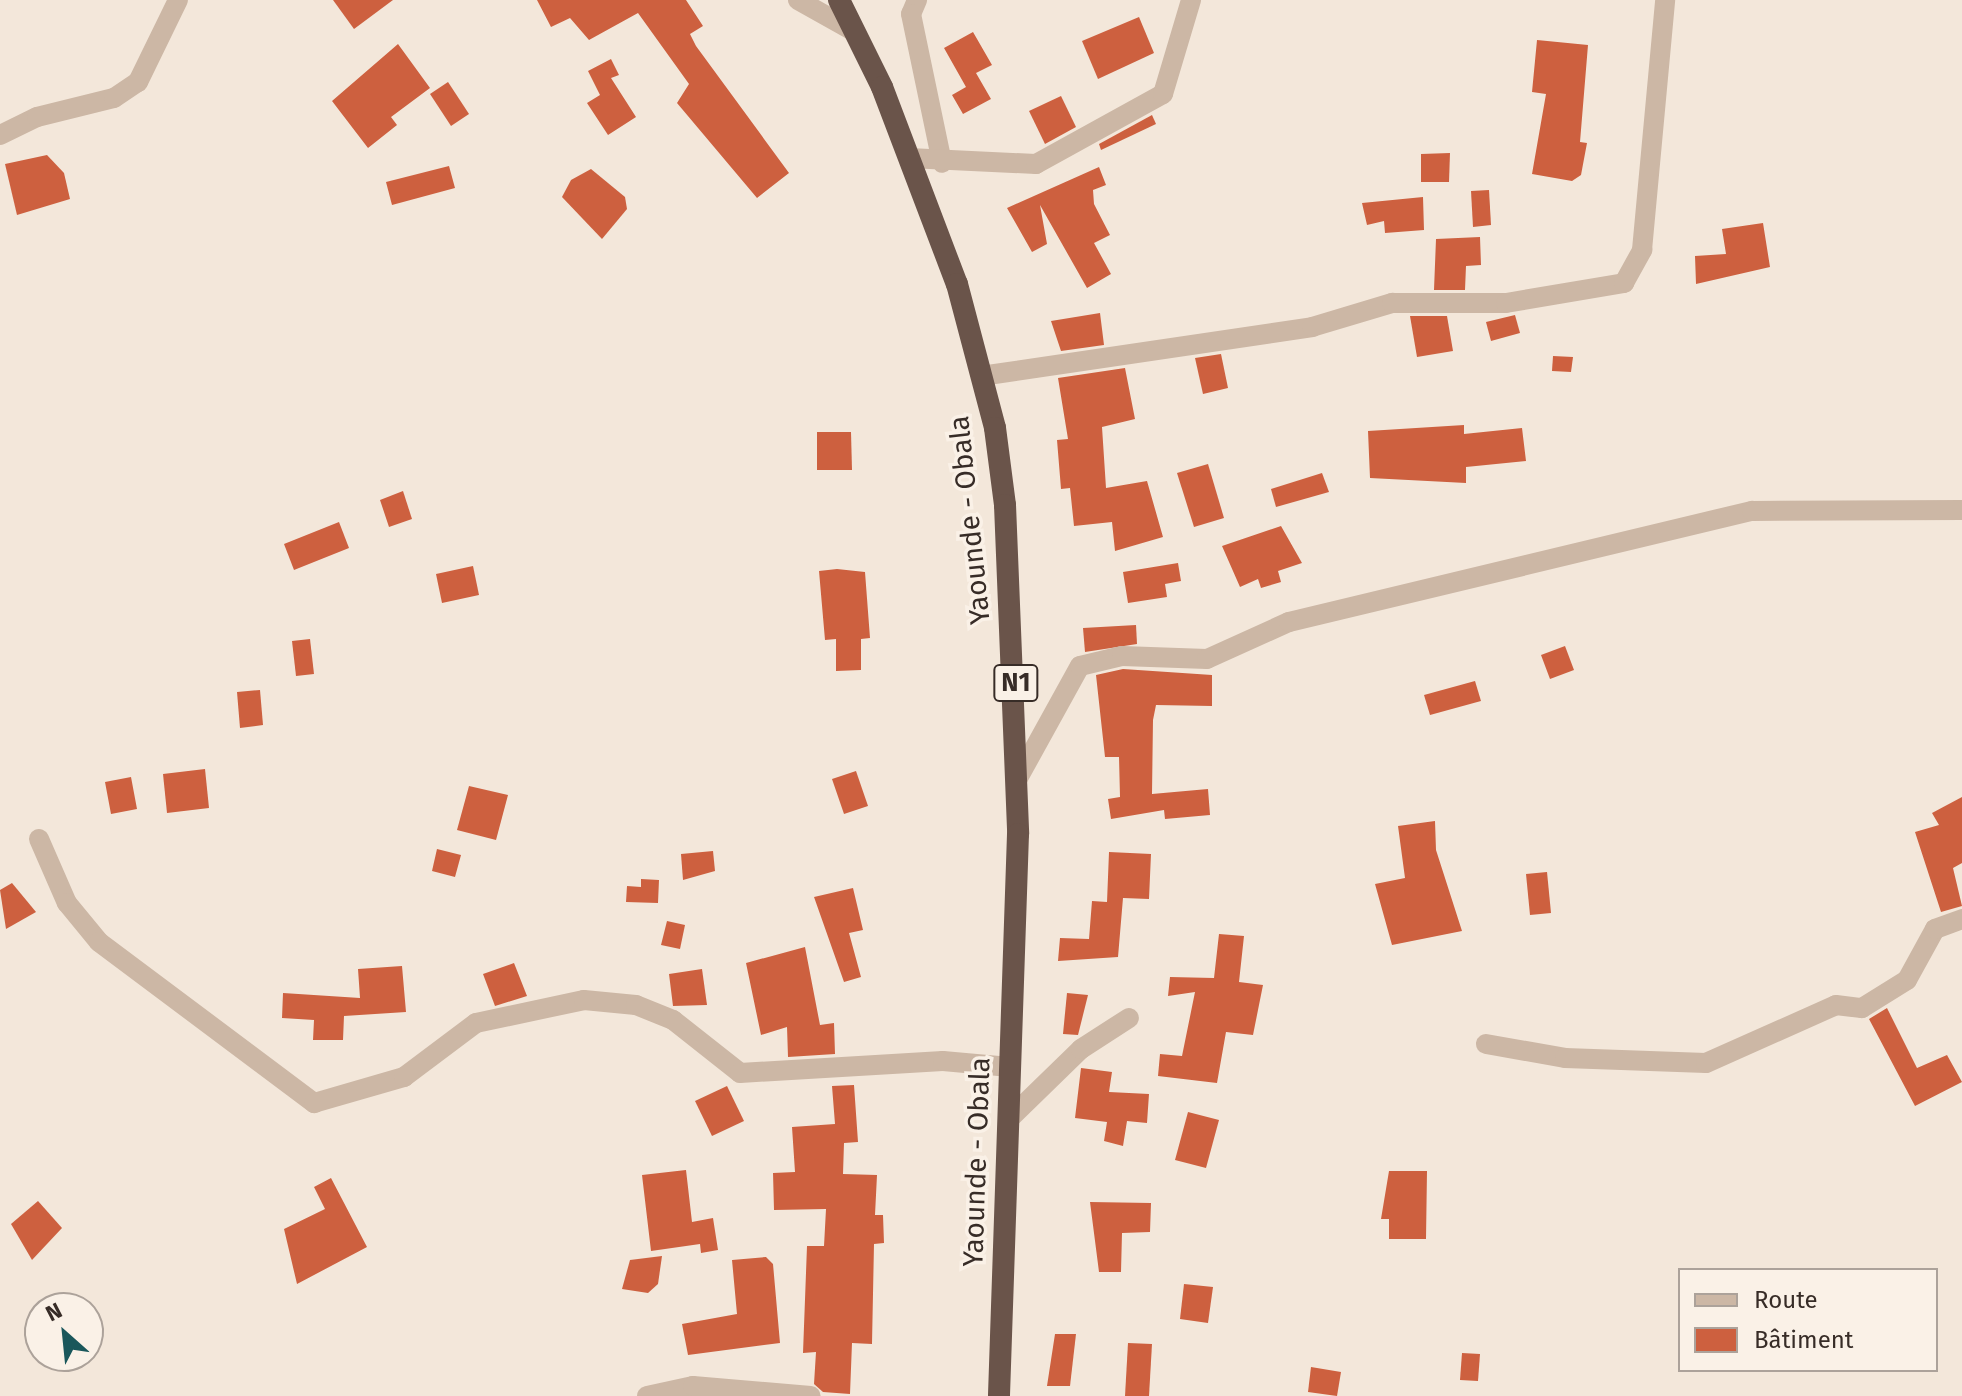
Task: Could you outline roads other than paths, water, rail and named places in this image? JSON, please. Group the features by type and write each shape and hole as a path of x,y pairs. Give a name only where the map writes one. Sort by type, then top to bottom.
{"highway":[{"name":"Yaounde - Obala","path":"839,0 909,158 957,284 981,376 1005,505 1017,780 999,1396"}],"street":[{"path":"0,135 37,117 114,98 138,82 178,0"},
{"path":"798,0 855,32"},
{"path":"917,0 911,14 942,163"},
{"path":"909,158 942,163 1036,164 1163,94 1191,0"},
{"path":"981,376 1312,327 1392,303 1506,303 1624,283 1642,250 1665,0"},
{"path":"1017,780 1080,666 1122,656 1207,659 1289,622 1752,511 1962,510"},
{"path":"39,839 67,903 99,942 314,1103 404,1077 476,1023 584,1000 636,1005 673,1020 740,1073 943,1061 1010,1067"},
{"path":"1486,1044 1565,1058 1706,1063 1836,1005 1862,1008 1907,980 1935,929 1962,919"},
{"path":"1008,1120 1081,1049 1129,1018"},
{"path":"647,1396 693,1386 811,1396"}]}
